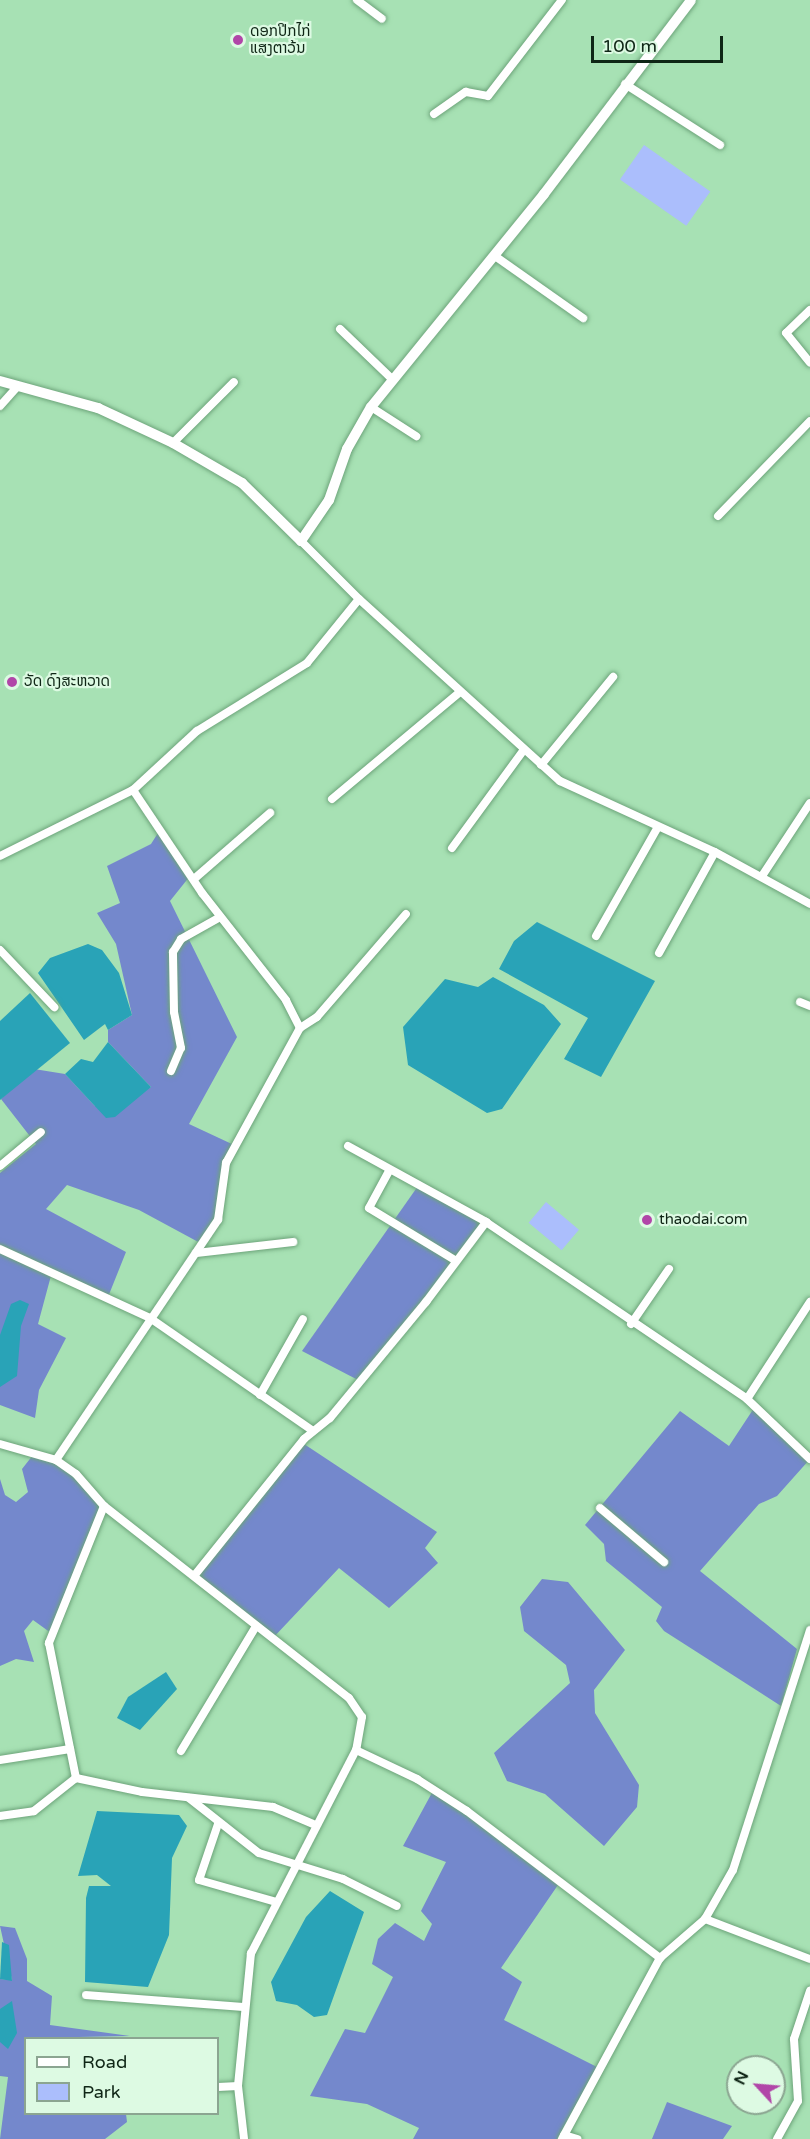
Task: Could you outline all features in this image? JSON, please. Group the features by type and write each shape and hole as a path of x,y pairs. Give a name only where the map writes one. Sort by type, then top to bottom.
{"street":[{"path":"357,0 382,19"},
{"path":"434,114 465,92 489,96 562,0"},
{"path":"301,541 329,500 347,449 371,407 495,256 691,0"},
{"path":"625,84 720,145"},
{"path":"495,256 583,318"},
{"path":"810,310 786,333 810,363"},
{"path":"340,328 392,379"},
{"path":"0,381 16,388 98,408 173,443 242,483 359,599 541,765 580,792 715,852 810,904"},
{"path":"173,443 234,382"},
{"path":"0,406 16,388"},
{"path":"371,407 416,436"},
{"path":"718,516 810,420"},
{"path":"0,856 133,790 197,731 307,663 359,599"},
{"path":"541,765 613,676"},
{"path":"332,799 460,692"},
{"path":"452,848 523,751"},
{"path":"133,790 220,917 286,1000 300,1028"},
{"path":"762,876 810,803"},
{"path":"194,879 270,813"},
{"path":"596,936 658,827"},
{"path":"659,953 715,852"},
{"path":"56,1460 218,1220 223,1173 234,1145 300,1028 317,1017 406,914"},
{"path":"171,1071 181,1048 174,1012 173,952 181,939 220,917"},
{"path":"1,954 54,1007"},
{"path":"800,1002 810,1006"},
{"path":"0,1166 41,1132"},
{"path":"348,1146 389,1171 486,1222 631,1324 747,1399 810,1459"},
{"path":"389,1171 369,1208 455,1260"},
{"path":"194,1576 313,1431 330,1418 486,1222"},
{"path":"196,1252 294,1242"},
{"path":"0,1249 150,1318 313,1431"},
{"path":"631,1324 669,1269"},
{"path":"747,1399 810,1302"},
{"path":"260,1395 303,1319"},
{"path":"0,1444 56,1460 87,1483 104,1506 358,1708 363,1728 356,1750 313,1824 252,1953 243,2007 238,2086 244,2139"},
{"path":"76,1778 49,1643 104,1506"},
{"path":"600,1508 664,1562"},
{"path":"181,1751 256,1626"},
{"path":"577,2139 563,2137 660,1958 705,1919 733,1870 810,1630"},
{"path":"0,1760 70,1749"},
{"path":"356,1750 417,1779 467,1812 660,1958"},
{"path":"0,1816 34,1811 76,1778 189,1798 273,1807 313,1824"},
{"path":"189,1798 218,1824 259,1853 294,1863 397,1906"},
{"path":"218,1824 199,1880 276,1902"},
{"path":"705,1919 810,1959"},
{"path":"777,2139 798,2102 794,2039 810,1991"},
{"path":"86,1995 243,2007"},
{"path":"219,2087 238,2086"}],"green space":[{"path":"644,145 710,191 686,226 620,179"},
{"path":"546,1202 579,1230 562,1250 529,1223"}],"shaded area":[{"path":"158,833 190,876 170,901 237,1037 189,1124 234,1145 218,1220 202,1244 139,1210 67,1185 46,1209 126,1252 106,1302 52,1272 38,1324 66,1338 39,1390 35,1418 0,1405 0,1173 36,1144 1,1099 34,1069 65,1074 95,1106 151,1087 108,1042 108,1030 132,1015 116,944 97,913 120,903 107,866 151,844"},
{"path":"537,922 655,981 601,1077 564,1059 588,1018 499,969 514,941"},
{"path":"88,944 102,950 119,973 132,1015 108,1030 105,1024 84,1040 38,973 50,958"},
{"path":"493,977 544,1005 561,1024 502,1109 487,1113 408,1065 403,1027 445,979 478,987"},
{"path":"30,993 70,1043 0,1100 0,1021"},
{"path":"108,1042 151,1087 115,1117 106,1118 65,1074 81,1059 93,1062"},
{"path":"418,1186 486,1222 360,1381 302,1351"},
{"path":"20,1300 29,1304 21,1326 17,1376 0,1387 0,1335 11,1304"},
{"path":"756,1405 810,1459 777,1496 759,1504 700,1571 797,1649 781,1706 664,1631 656,1621 662,1607 606,1561 604,1544 585,1525 680,1411 729,1446"},
{"path":"301,1442 437,1532 425,1548 438,1563 389,1608 339,1568 272,1639 194,1576"},
{"path":"33,1455 56,1460 104,1506 51,1633 33,1620 24,1631 34,1662 16,1659 0,1666 0,1479 5,1495 16,1502 28,1492 22,1469"},
{"path":"542,1579 568,1582 625,1650 594,1690 595,1713 639,1785 637,1807 604,1846 545,1794 507,1781 494,1753 570,1683 566,1665 524,1631 520,1607"},
{"path":"166,1672 177,1689 140,1730 117,1718 128,1697"},
{"path":"434,1789 560,1882 501,1968 522,1982 504,2020 597,2067 557,2139 413,2139 419,2128 367,2104 310,2096 345,2029 365,2033 393,1977 372,1964 378,1939 395,1923 424,1941 432,1924 421,1911 446,1862 403,1846"},
{"path":"97,1811 179,1815 187,1826 172,1858 169,1935 148,1987 85,1982 86,1898 89,1886 111,1886 97,1875 78,1876"},
{"path":"330,1891 364,1912 327,2015 314,2017 297,2005 276,2001 271,1982 306,1917"},
{"path":"0,1926 15,1928 27,1959 27,1981 52,1996 50,2025 130,2036 24,2037 24,2115 126,2115 127,2122 105,2139 0,2139 8,2077 0,2076 0,1979 12,1980"},
{"path":"2,1942 9,1945 12,1981 0,1979"},
{"path":"12,2001 17,2033 8,2049 0,2042 0,2009"},
{"path":"667,2102 732,2126 723,2139 652,2139"}],"place":[{"name":"ດອກປີກໄກ່ ແສງຕາວ້ນ","path":"238,40"},
{"name":"ວັດ ດົງສະຫວາດ","path":"12,682"},
{"name":"thaodai.com","path":"647,1220"}]}
